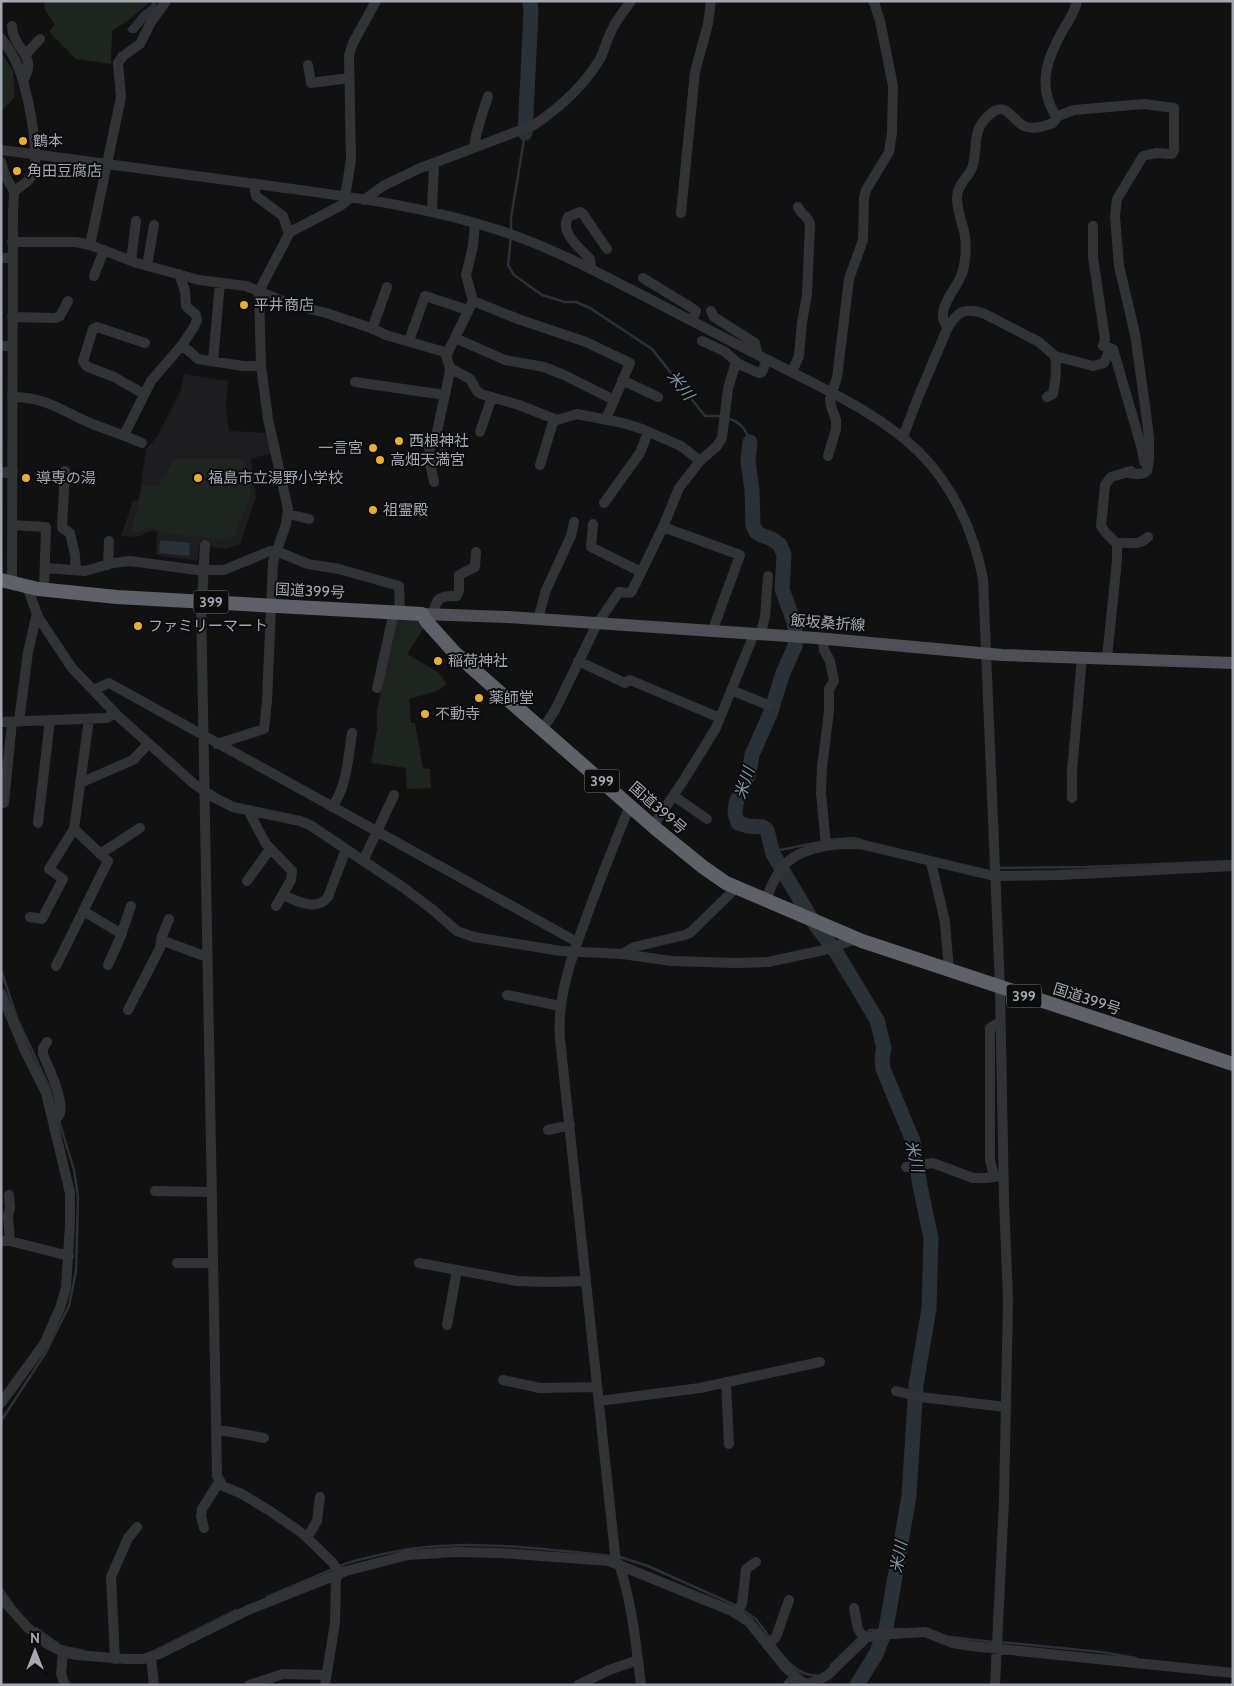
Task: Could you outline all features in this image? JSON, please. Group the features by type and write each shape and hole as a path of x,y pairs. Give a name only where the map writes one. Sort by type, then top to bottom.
{"highway":[{"name":"国道399号","path":"7,582 44,590 117,597 427,614 427,622 454,652 653,826 703,867 736,888 856,939 1233,1064"}],"main road":[{"name":"飯坂桑折線","path":"427,614 823,638 985,653 1233,663"}],"street":[{"path":"90,245 121,98 119,60 140,44 151,22 166,1"},
{"path":"217,744 264,729 268,701 273,562 288,514 268,419 261,366 259,291 289,234 340,206 348,198 351,160 349,55 376,1"},
{"path":"364,200 383,186 434,163 534,126 561,104 587,76 600,58 610,32 618,18 631,1"},
{"path":"681,213 694,77 708,24 711,1"},
{"path":"828,456 836,429 836,420 830,403 838,378 849,279 863,240 864,198 866,190 889,152 892,133 893,86 880,21 873,1"},
{"path":"1058,116 1055,115 1049,102 1045,72 1053,47 1075,10 1077,1"},
{"path":"12,26 12,34 28,59 28,71 23,81"},
{"path":"1,38 18,65 23,81 32,120 35,154 31,177 14,192"},
{"path":"25,55 40,39"},
{"path":"308,64 311,83 349,78"},
{"path":"475,147 474,143 488,96"},
{"path":"948,327 943,320 943,310 960,280 965,262 965,240 957,198 959,187 972,168 974,143 982,123 993,112 1001,110 1008,112 1020,125 1029,128 1053,123 1058,116 1074,110 1138,104 1153,104 1174,108 1174,150 1172,154 1156,153 1143,156 1116,204 1115,216 1119,266 1135,334 1149,438 1147,471 1142,474 1126,472"},
{"path":"1,150 253,183 364,200 432,212 496,229 552,250 591,269 832,393 892,428 903,437 921,453 949,490 971,532 983,578 1000,988 999,1176 1008,1300 1004,1501 995,1685"},
{"path":"1,162 14,192 12,242 12,525 7,582"},
{"path":"432,212 434,163"},
{"path":"253,183 256,196 283,216 289,234"},
{"path":"792,372 799,356 808,279 810,224 809,218 804,216 798,207"},
{"path":"591,269 590,259 571,240 566,223 568,217 580,212 583,214 607,249"},
{"path":"131,261 136,221"},
{"path":"434,482 430,463 429,442 436,436 445,395 450,368 446,356 470,306 466,275 473,246 475,223"},
{"path":"148,266 154,226"},
{"path":"1093,226 1094,257 1106,339 1104,346 1113,349 1144,456 1142,467 1107,480 1100,523 1102,529 1117,544 1107,658"},
{"path":"12,242 76,242 90,245 131,261 199,280 246,286 290,304 326,313 372,328 386,335 448,353"},
{"path":"94,276 104,250"},
{"path":"1,258 12,258"},
{"path":"124,435 151,381 182,345 194,328 197,320 196,315 186,306 185,291 179,274"},
{"path":"643,278 696,311 692,321"},
{"path":"213,361 220,283"},
{"path":"372,328 388,287"},
{"path":"408,341 425,296 470,306 556,330 630,363 606,419"},
{"path":"12,318 55,318 60,316 68,301"},
{"path":"903,437 948,327 953,319 966,310 976,311 1039,342 1055,356 1098,366 1104,363 1110,349"},
{"path":"702,341 724,351 739,364 758,373 762,372 763,358 754,343 714,317 711,311"},
{"path":"144,394 114,377 86,366 83,362 93,329 97,327 145,343"},
{"path":"455,338 505,360 544,367 614,400"},
{"path":"182,345 198,359 243,366 261,366"},
{"path":"1,346 12,346"},
{"path":"1048,397 1053,394 1056,382 1055,356"},
{"path":"542,730 555,710 597,624 619,592 630,593 632,591 663,527 679,488 700,461 717,446 722,438 724,410 733,370 739,364"},
{"path":"450,368 470,379 477,391 492,397 520,405 554,420 562,420 578,414 623,423 681,446 700,461"},
{"path":"622,380 658,397"},
{"path":"355,382 445,395"},
{"path":"12,397 43,400 94,425 142,443"},
{"path":"480,432 492,397"},
{"path":"540,465 554,420"},
{"path":"604,503 640,453 648,432"},
{"path":"1,472 12,471"},
{"path":"62,528 65,471"},
{"path":"288,514 309,519"},
{"path":"538,620 546,590 571,536 574,522"},
{"path":"593,524 590,546 641,572"},
{"path":"12,525 62,528 70,533 76,570"},
{"path":"44,590 46,527"},
{"path":"663,527 740,555 712,632"},
{"path":"1117,544 1139,544 1148,537"},
{"path":"108,565 109,541"},
{"path":"205,545 201,601 216,1476 223,1486 242,1494 270,1511 307,1538 337,1571 335,1623 326,1680 283,1674 249,1685"},
{"path":"45,568 95,569 130,561 203,570 224,570 234,568 262,554 276,552 308,564 339,569 399,586 397,612 377,688"},
{"path":"427,614 439,598 457,596 459,590 455,574 475,567 476,552"},
{"path":"653,826 674,796 713,733 720,718 765,617 768,576"},
{"path":"27,586 36,612 72,668 115,713 192,783 233,806 310,825 433,910 457,931 474,937 576,947 672,961 736,963 768,962 824,950 856,939"},
{"path":"4,803 16,721 36,612"},
{"path":"823,638 824,650 830,661 834,680 830,689 822,768 821,793 825,842"},
{"path":"1072,798 1072,771 1082,657"},
{"path":"578,661 624,683 630,680 720,718"},
{"path":"93,690 109,683 377,832 576,947"},
{"path":"732,690 768,705"},
{"path":"1,722 107,718 115,713"},
{"path":"30,917 42,919 63,879 49,869 74,829 89,719"},
{"path":"38,823 50,720"},
{"path":"332,808 339,798 342,789 352,733"},
{"path":"80,783 133,760 148,744"},
{"path":"363,861 394,795"},
{"path":"674,796 707,819"},
{"path":"630,805 597,885 576,947 560,1006 560,1039 616,1559 626,1583 630,1603 641,1685"},
{"path":"250,810 270,849 292,871 291,880 276,906"},
{"path":"100,854 140,828"},
{"path":"56,966 108,861 74,829"},
{"path":"766,900 781,869 794,856 825,842 853,844 994,874 1052,875 1233,866"},
{"path":"247,881 270,849"},
{"path":"283,895 301,903 317,904 324,902 346,849"},
{"path":"931,862 945,922 949,971"},
{"path":"622,954 634,947 691,932 736,888"},
{"path":"108,964 132,906"},
{"path":"83,911 122,934"},
{"path":"128,1010 160,948 169,919"},
{"path":"161,940 207,957"},
{"path":"1,993 56,1119 70,1193 69,1256 66,1288 52,1327 33,1360 1,1403"},
{"path":"508,995 560,1006"},
{"path":"47,1042 43,1048 43,1054 59,1100 56,1119"},
{"path":"548,1130 570,1125"},
{"path":"913,1166 937,1163 973,1178 999,1176"},
{"path":"155,1191 211,1192"},
{"path":"9,1195 10,1208 6,1241 69,1256"},
{"path":"177,1263 212,1262"},
{"path":"419,1263 517,1281 586,1281"},
{"path":"447,1325 457,1270"},
{"path":"599,1401 700,1388 820,1362"},
{"path":"503,1380 540,1388 597,1386"},
{"path":"726,1382 729,1444"},
{"path":"896,1391 915,1396 1006,1407"},
{"path":"216,1431 264,1438"},
{"path":"204,1528 201,1516 202,1509 219,1482"},
{"path":"307,1538 317,1521 320,1497"},
{"path":"115,1655 111,1577 128,1538 137,1527"},
{"path":"1,1598 26,1627 46,1643 63,1652 77,1655 115,1655 143,1659 337,1571 408,1555 456,1552 616,1559 738,1610 770,1643 791,1680 805,1684 828,1675 863,1636 925,1632 953,1643 1233,1673"},
{"path":"738,1610 746,1569 756,1562"},
{"path":"770,1643 776,1637 789,1600"},
{"path":"854,1608 856,1622 863,1636"},
{"path":"63,1652 61,1674 66,1685"},
{"path":"151,1657 154,1685"},
{"path":"578,1685 609,1670 638,1660"}],"shaded area":[{"path":"44,1 151,1 112,31 111,64 76,59 49,32 55,25 45,10"},
{"path":"153,1 157,1 155,10 136,33 130,33 127,29"},
{"path":"1,52 13,71 15,97 1,111"},
{"name":"福島市立湯野小学校","path":"184,374 228,381 226,408 229,431 267,433 271,453 251,459 256,497 240,544 227,549 199,545 198,561 156,555 157,532 150,531 137,537 121,536 133,501 139,500 146,449 157,437 181,390"},
{"path":"175,459 243,459 251,494 235,535 227,540 161,533 161,530 149,527 135,534 131,531 142,486 158,487"},
{"path":"160,540 190,543 189,556 159,553"},
{"path":"400,615 414,618 425,626 407,654 438,672 447,684 437,691 409,699 411,723 415,723 423,768 430,769 431,788 407,789 406,768 371,763 377,730 377,710 397,620"}],"waterway":[{"name":"米川","path":"525,133 530,1"},
{"name":"米川","path":"511,231 511,218 525,133"},
{"name":"米川","path":"511,236 508,265 514,275 542,295 565,302 576,302 590,308 652,349 705,416 721,416"},
{"name":"米川","path":"726,418 742,426 750,442"},
{"name":"米川","path":"750,442 748,462 752,490 753,525 756,532 780,545 784,555 782,589 794,622 796,638 795,646 783,673 770,714 752,755 749,773 736,803 735,814 738,823 763,827 767,830 773,854 812,920 836,952 877,1020 884,1048 882,1057 883,1069 913,1141 931,1238 929,1309 916,1385 909,1496 886,1629 876,1654 857,1685"},
{"path":"828,840 854,838 862,840"},
{"path":"773,854 780,850 820,842"},
{"path":"997,868 1086,867 1233,861"},
{"path":"1,970 17,1018 50,1089 56,1111"},
{"path":"1,1421 46,1352 69,1306 76,1271 78,1197 74,1170 59,1121"},
{"path":"338,1567 356,1560 434,1546 493,1545 612,1556"},
{"path":"617,1556 648,1566 737,1606"},
{"path":"267,1597 333,1569"},
{"path":"1,1588 13,1605"},
{"path":"741,1609 756,1619 770,1638"},
{"path":"152,1652 236,1610"},
{"path":"36,1628 61,1646 84,1651"},
{"name":"米川","path":"865,1633 870,1630 902,1629"},
{"path":"831,1665 861,1636"},
{"path":"950,1637 994,1642"},
{"path":"1000,1642 1101,1652 1136,1658"},
{"path":"773,1643 791,1665 803,1673 816,1675"}],"place":[{"name":"鶴本","path":"23,141"},
{"name":"角田豆腐店","path":"17,171"},
{"name":"平井商店","path":"244,305"},
{"name":"西根神社","path":"399,441"},
{"name":"一言宮","path":"373,448"},
{"name":"高畑天満宮","path":"380,460"},
{"name":"導専の湯","path":"26,478"},
{"name":"福島市立湯野小学校","path":"198,478"},
{"name":"祖霊殿","path":"373,510"},
{"name":"ファミリーマート","path":"138,626"},
{"name":"稲荷神社","path":"438,661"},
{"name":"薬師堂","path":"479,698"},
{"name":"不動寺","path":"425,714"}]}
